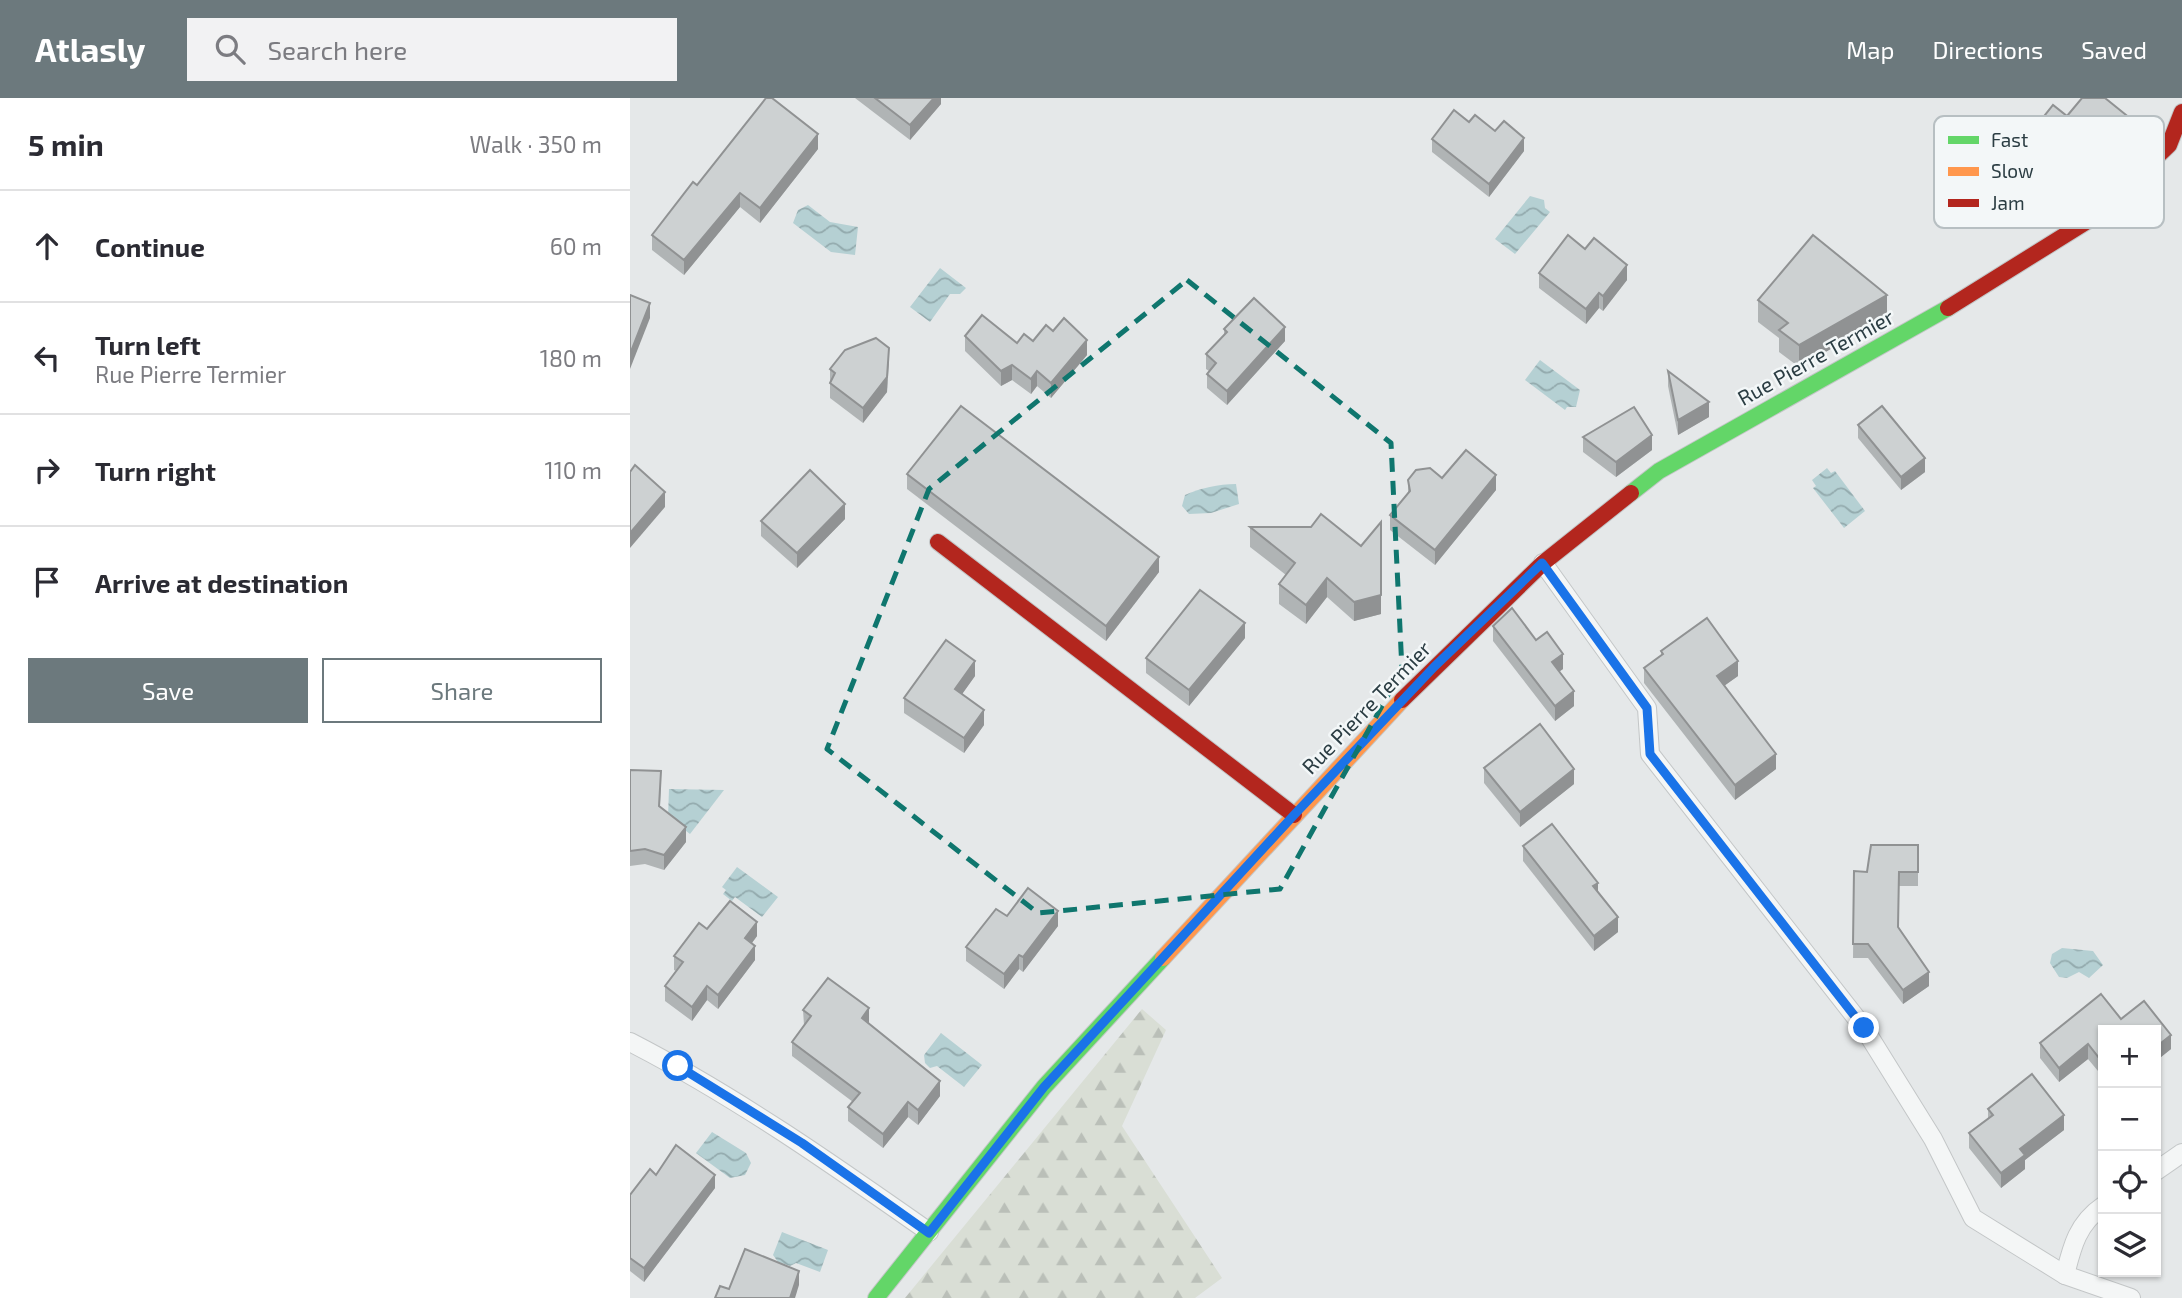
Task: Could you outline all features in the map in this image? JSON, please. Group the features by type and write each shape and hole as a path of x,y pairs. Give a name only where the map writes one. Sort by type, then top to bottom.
{"street":[{"name":"Rue Pierre Termier","path":"2164,150 2169,145 2182,112"},
{"name":"Rue Pierre Termier","path":"876,1298 1044,1087 1434,667 1542,563 1659,471 1989,285 2077,228"},
{"path":"938,541 1294,815"}],"lane":[{"path":"1542,563 1647,708 1650,754 1864,1028 1933,1139 1973,1218 2065,1275 2131,1298"},
{"path":"630,1041 678,1066 802,1143 929,1233"},
{"path":"2161,1168 2182,1153"},
{"path":"2065,1275 2074,1238 2091,1214 2098,1209"}],"highlighted area":[{"path":"1187,280 1391,443 1402,670 1280,889 1038,913 827,749 929,489"}],"green space":[{"path":"1142,1009 1166,1030 1122,1126 1222,1278 1195,1298 905,1298"}],"water":[{"path":"1530,196 1544,200 1545,208 1550,212 1515,254 1495,239"},
{"path":"808,205 830,222 858,227 855,255 831,252 793,223 798,210"},
{"path":"940,268 966,288 960,294 950,294 930,322 910,307"},
{"path":"1540,360 1580,390 1576,407 1567,407 1565,410 1525,380"},
{"path":"1827,468 1831,473 1835,471 1865,511 1844,528 1813,488 1816,486 1812,480"},
{"path":"1236,484 1239,504 1211,513 1189,514 1182,506 1185,495 1203,488"},
{"path":"669,789 724,790 690,834 668,817"},
{"path":"737,867 778,897 762,917 735,897 732,901 723,894 726,890 722,887"},
{"path":"2062,948 2093,951 2103,965 2089,978 2079,972 2067,978 2059,977 2050,963 2052,954"},
{"path":"941,1033 982,1065 964,1087 937,1066 930,1068 925,1063 924,1055"},
{"path":"712,1132 746,1153 751,1163 745,1175 730,1178 696,1153"},
{"path":"782,1232 828,1250 820,1272 796,1263 790,1266 778,1262 773,1255"}],"building":[{"path":"766,98 772,98 818,134 760,208 740,193 684,260 652,235 693,182 697,185"},
{"path":"875,98 934,98 910,125"},
{"path":"2082,98 2105,98 2127,116 2067,116"},
{"path":"2053,105 2067,116 2044,116"},
{"path":"1454,110 1469,122 1475,115 1495,131 1504,121 1524,138 1489,184 1432,139"},
{"path":"1568,235 1585,249 1594,238 1627,265 1603,296 1599,293 1586,309 1539,273"},
{"path":"1813,235 1887,295 1799,345 1779,330 1788,323 1758,300"},
{"path":"630,295 650,303 630,354"},
{"path":"1254,298 1285,327 1227,391 1207,374 1216,363 1206,354 1227,332 1224,329"},
{"path":"982,315 1017,343 1024,334 1033,341 1046,325 1053,331 1064,318 1087,340 1051,383 1037,371 1031,379 1012,365 1001,371 965,336"},
{"path":"876,338 889,348 887,377 863,408 830,383 835,373 830,369 845,350"},
{"path":"1668,371 1709,402 1678,420"},
{"path":"961,406 1159,557 1106,626 907,474"},
{"path":"1882,406 1925,458 1901,477 1858,425"},
{"path":"1634,407 1652,435 1616,462 1583,437"},
{"path":"1466,450 1496,475 1435,550 1390,515 1410,491 1408,480 1416,470 1430,468 1442,478"},
{"path":"635,465 665,492 630,533 630,472"},
{"path":"810,470 845,504 797,553 761,521"},
{"path":"1321,514 1361,546 1381,522 1381,595 1354,602 1327,578 1306,605 1279,584 1295,563 1250,527 1311,527"},
{"path":"1200,590 1245,623 1189,690 1146,658"},
{"path":"1512,608 1536,640 1547,632 1563,654 1552,662 1574,691 1555,706 1493,626"},
{"path":"1707,618 1738,661 1717,676 1776,754 1735,785 1644,668 1663,654 1661,651"},
{"path":"946,640 975,661 955,689 984,710 964,738 904,698"},
{"path":"1540,724 1574,769 1520,812 1484,768"},
{"path":"630,770 661,771 659,806 686,827 664,855 645,849 630,851"},
{"path":"1552,824 1598,883 1593,886 1618,917 1594,936 1523,846"},
{"path":"1871,845 1918,845 1918,872 1899,872 1898,927 1929,972 1903,990 1868,944 1853,944 1854,871 1867,872"},
{"path":"1028,888 1058,911 1023,957 1019,955 1004,974 966,947 996,909 1007,916"},
{"path":"730,901 757,922 745,938 755,946 718,995 707,986 692,1007 665,986 683,962 674,956 699,923 707,929"},
{"path":"828,978 869,1008 862,1018 940,1081 918,1110 908,1102 883,1134 848,1107 860,1093 792,1042 811,1016 803,1010"},
{"path":"2101,994 2121,1019 2144,1001 2171,1035 2161,1043 2161,1025 2098,1025 2098,1057 2088,1044 2059,1068 2040,1043"},
{"path":"2032,1074 2064,1115 2020,1149 2025,1155 2001,1173 1969,1133 1993,1115 1988,1109"},
{"path":"676,1145 715,1175 644,1268 630,1258 630,1195 650,1169 656,1175"},
{"path":"745,1249 799,1271 790,1298 715,1298 720,1286 729,1289"}],"traffic: fast":[{"path":"1631,493 1659,471 1948,308"},
{"path":"876,1298 1044,1087 1163,958"}],"traffic: slow":[{"path":"1163,958 1402,700"}],"traffic: jam":[{"path":"2164,150 2169,145 2182,112"},
{"path":"1948,308 2076,228"},
{"path":"1402,700 1543,563 1631,493"},
{"path":"938,542 1294,815"}],"route":[{"path":"678,1066 802,1143 929,1233 1044,1087 1434,667 1542,563 1647,708 1650,754 1864,1028"}]}
